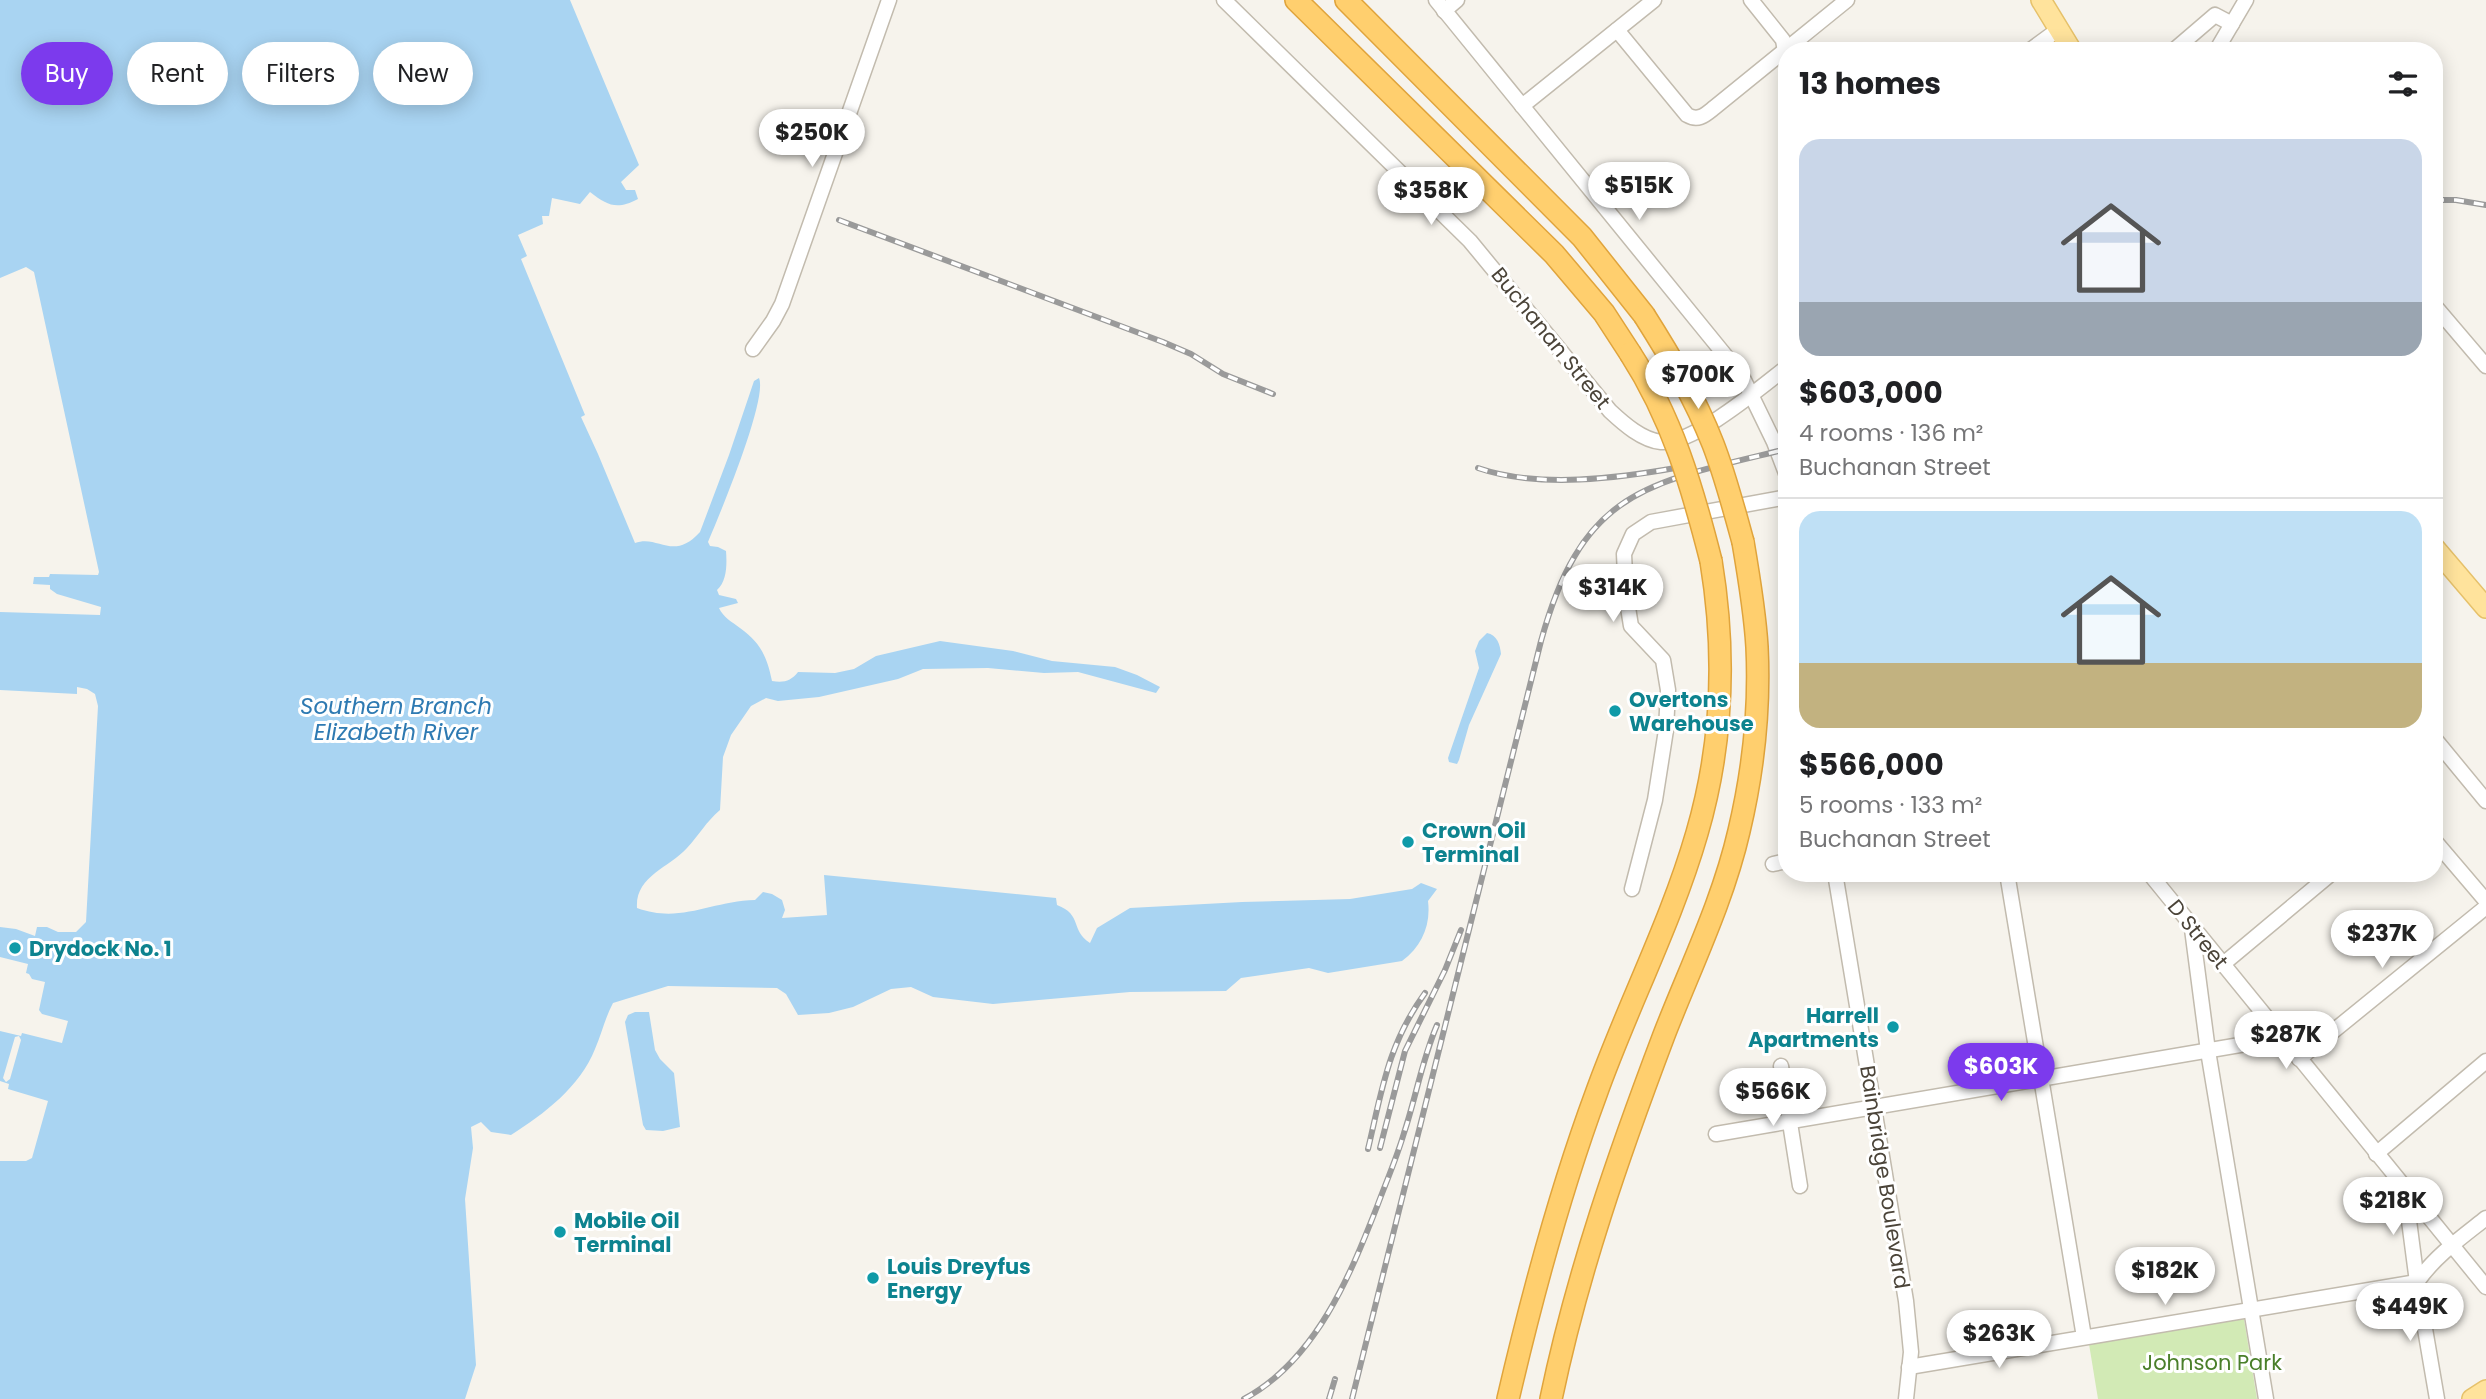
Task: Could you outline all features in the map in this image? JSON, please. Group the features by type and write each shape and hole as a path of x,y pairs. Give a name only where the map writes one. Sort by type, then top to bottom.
{"highway":[{"path":"1284,0 1338,41"},
{"path":"1296,0 1553,254 1604,313 1659,402 1679,448 1711,561 1719,628 1720,704 1711,778 1701,819 1665,923 1596,1092 1573,1158 1543,1257 1508,1399"},
{"path":"1346,0 1582,237 1644,315 1699,411 1713,445 1743,542 1757,647 1757,685 1752,758 1739,833 1707,927 1626,1136 1602,1207 1572,1311 1552,1399"}],"main road":[{"path":"2041,0 2066,42"},
{"path":"2443,558 2486,608"},
{"path":"2472,1399 2486,1390"}],"street":[{"path":"753,349 774,321 782,304 889,0"},
{"name":"Buchanan Street","path":"1224,0 1462,233 1498,273 1610,411 1628,427 1662,442 1698,432 1751,395"},
{"path":"1457,0 1440,5 1742,376 1778,452"},
{"path":"1522,106 1654,0"},
{"path":"1751,0 1783,42"},
{"path":"1800,42 1847,0"},
{"path":"2221,42 2246,0"},
{"path":"2184,42 2215,15 2232,24"},
{"path":"2041,42 2059,29"},
{"path":"1617,30 1687,115 1695,118 1701,118 1778,61"},
{"path":"2443,316 2486,366"},
{"path":"1751,395 1778,374"},
{"path":"1632,889 1655,800 1666,730 1668,690 1663,660 1631,626 1624,554 1633,534 1651,522 1778,499"},
{"path":"2443,749 2486,801"},
{"path":"2443,851 2486,901"},
{"name":"Bainbridge Boulevard","path":"1836,882 1906,1301 1911,1352 1906,1399"},
{"path":"2008,882 2084,1337"},
{"name":"D Street","path":"2156,882 2486,1287"},
{"path":"2222,965 2321,882"},
{"path":"2299,1059 2486,907"},
{"path":"2192,927 2208,1051 2266,1399"},
{"path":"1716,1134 2281,1038"},
{"path":"2376,1154 2486,1061"},
{"path":"1781,1066 1800,1186"},
{"path":"2404,1188 2437,1399"},
{"path":"1909,1367 2417,1282 2425,1270 2486,1218"}],"green space":[{"name":"Johnson Park","path":"2244,1319 2257,1399 2098,1399 2089,1344"}],"water":[{"name":"Southern Branch Elizabeth River","path":"0,0 570,0 639,165 621,182 626,190 635,190 638,199 624,205 613,205 590,192 580,204 552,198 549,216 542,216 543,224 518,235 527,256 521,259 585,415 581,417 635,543 643,541 682,545 700,532 754,381 759,378 760,390 750,432 708,542 710,546 726,551 726,572 717,590 719,595 736,599 738,603 719,608 725,617 758,645 772,681 787,681 798,672 835,673 854,669 876,656 940,641 1013,651 1052,661 1115,667 1160,687 1156,693 1078,672 1044,673 988,668 923,669 898,679 819,697 778,701 766,698 751,706 731,735 723,757 720,810 680,855 647,880 641,888 637,908 667,914 682,913 755,900 763,892 782,900 785,910 782,918 827,915 824,875 1056,898 1057,905 1070,913 1080,933 1090,943 1097,928 1130,908 1350,899 1412,889 1421,883 1437,889 1428,901 1424,934 1415,949 1402,961 1328,973 1309,968 1241,978 1226,991 1130,992 993,1004 933,997 911,987 891,989 853,1007 829,1013 798,1015 786,994 777,988 668,986 613,1003 588,1063 571,1087 548,1109 511,1135 491,1132 481,1122 471,1127 473,1148 465,1199 476,1365 465,1399 0,1399 0,1161 26,1161 32,1158 48,1101 8,1089 9,1084 0,1081 0,1031 21,1036 22,1033 62,1043 68,1021 42,1014 39,1010 45,982 32,979 26,973 28,964 0,957 0,927 35,936 37,927 47,927 58,932 76,932 86,922 98,706 95,694 77,687 77,694 0,690 0,612 100,615 101,607 57,594 50,589 50,585 33,584 34,577 49,577 50,574 98,575 99,572 34,272 26,267 0,278","holes":["19,1036 21,1040 10,1079 6,1082 3,1078 15,1037"]},
{"path":"1487,633 1497,640 1501,654 1469,725 1459,760 1457,764 1449,762 1448,758 1479,668 1475,651 1479,641"},
{"path":"649,1012 655,1050 674,1073 680,1127 663,1131 646,1130 643,1125 625,1022 628,1015"}],"railway":[{"path":"2443,200 2486,205"},
{"path":"839,220 1163,342 1191,354 1223,374 1273,394"},
{"path":"1352,1399 1541,641 1558,590 1578,551 1601,522 1628,500 1659,484 1778,451"},
{"path":"1478,468 1527,478 1580,480 1681,467"},
{"path":"1380,1148 1405,1051 1445,970 1461,930"},
{"path":"1368,1149 1394,1049 1425,993"},
{"path":"1244,1399 1269,1382 1291,1362 1311,1339 1342,1287 1395,1160 1437,1025"},
{"path":"1329,1399 1335,1379"}],"place":[{"name":"Overtons Warehouse","path":"1615,711"},
{"name":"Crown Oil Terminal","path":"1408,842"},
{"name":"Drydock No. 1","path":"15,948"},
{"name":"Harrell Apartments","path":"1893,1027"},
{"name":"Mobile Oil Terminal","path":"560,1232"},
{"name":"Louis Dreyfus Energy","path":"873,1278"}]}
